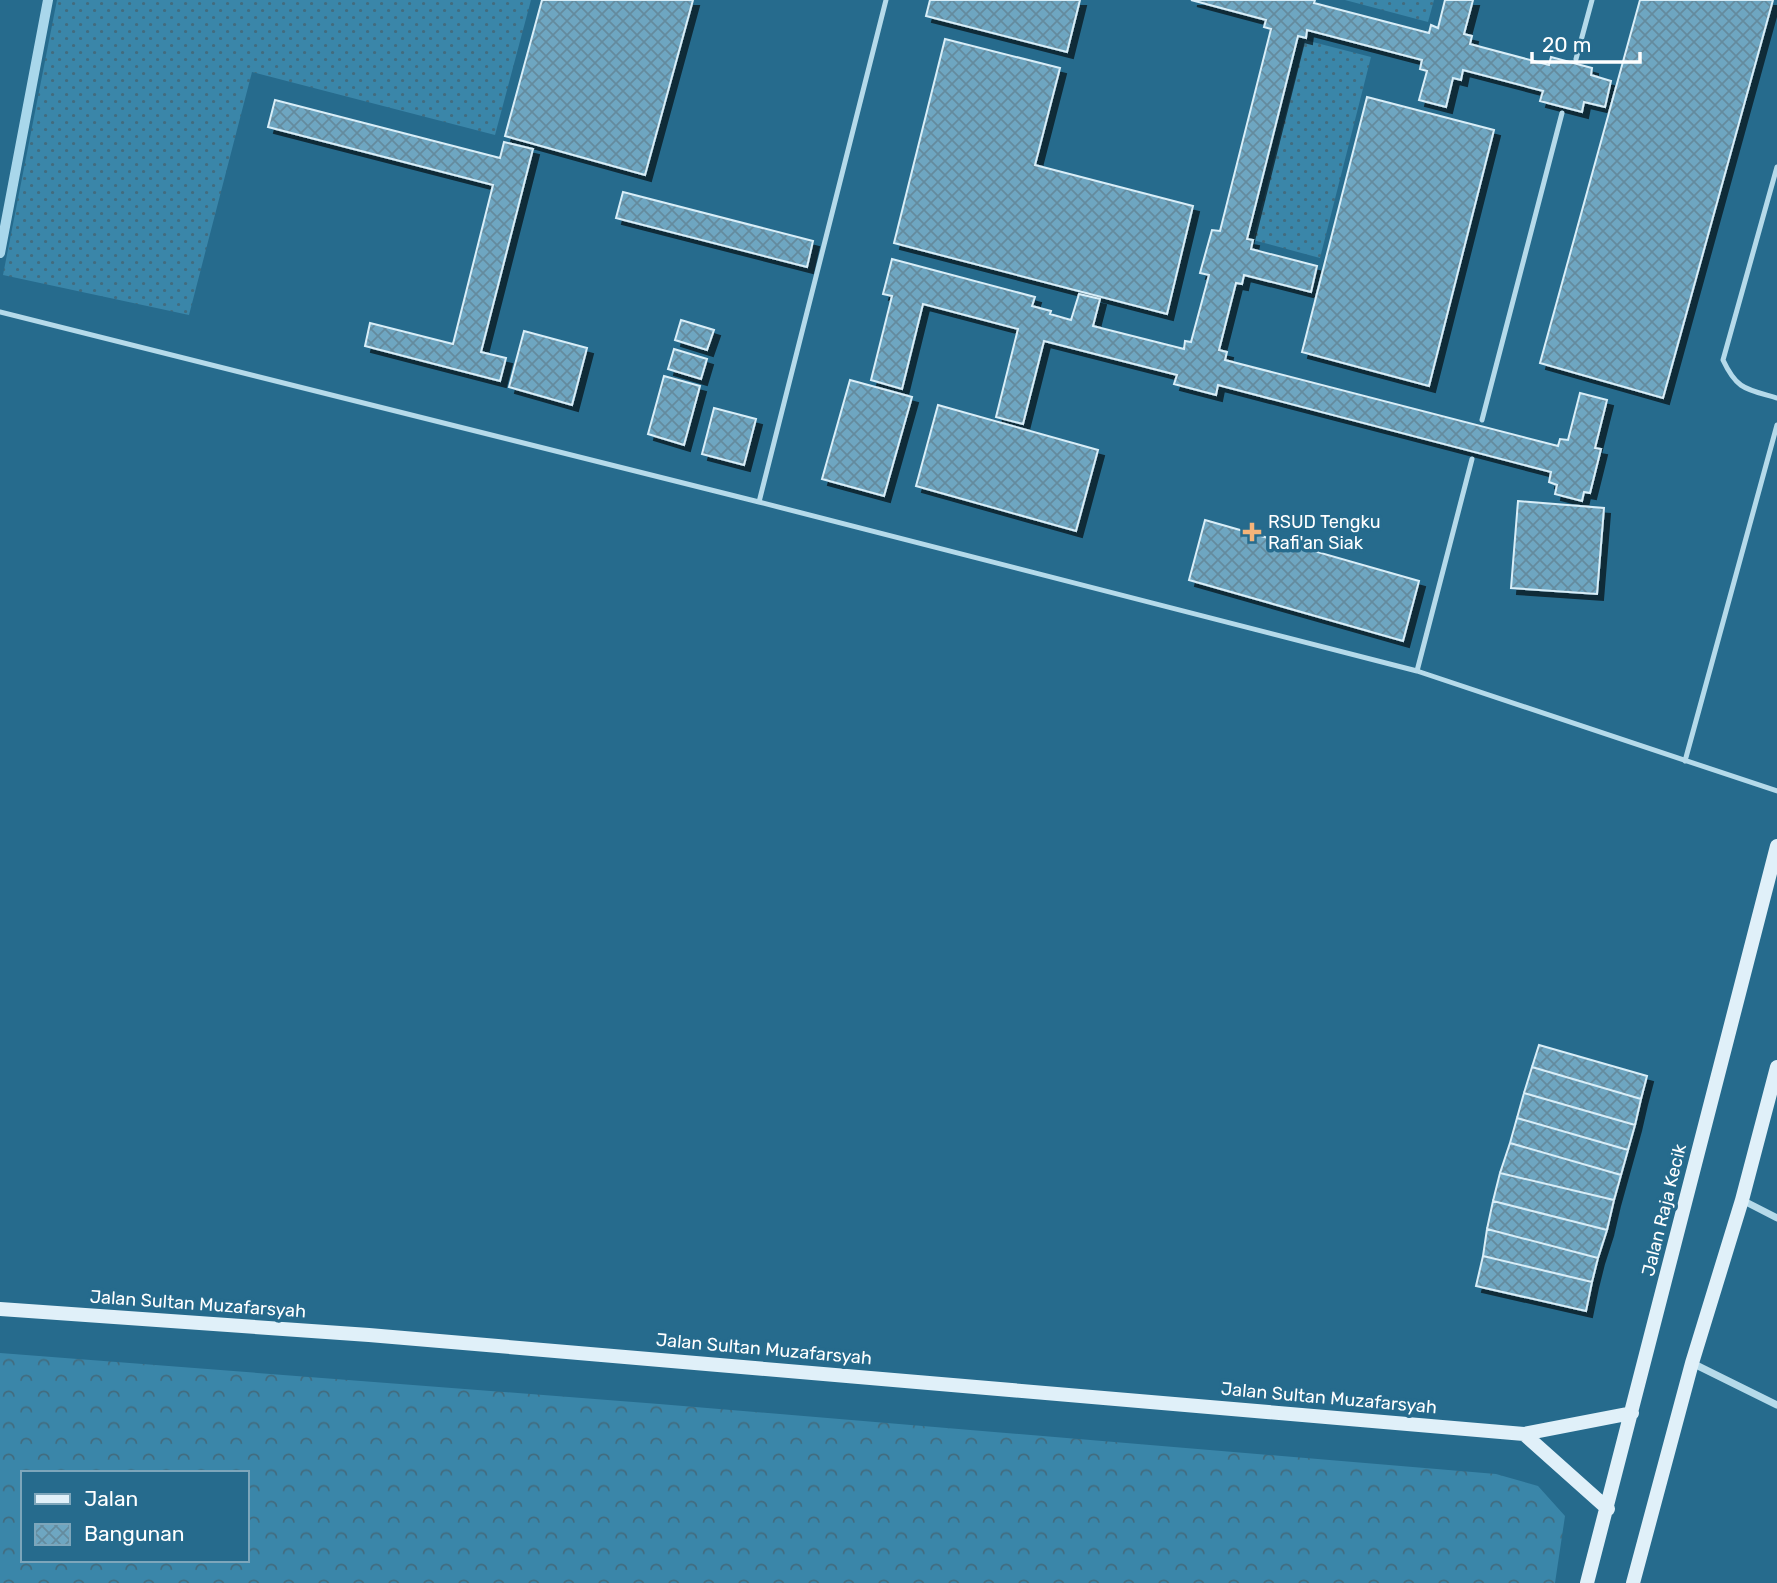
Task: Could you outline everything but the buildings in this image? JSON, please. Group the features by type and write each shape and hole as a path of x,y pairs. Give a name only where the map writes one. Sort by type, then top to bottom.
{"street":[{"name":"Jalan Raja Kecik","path":"1587,1583 1608,1510 1777,846"},
{"path":"1633,1583 1692,1363 1742,1200 1777,1067"},
{"path":"1742,1200 1777,1218"},
{"name":"Jalan Sultan Muzafarsyah","path":"0,1309 383,1336 1524,1434 1632,1413"},
{"path":"1692,1363 1777,1405"},
{"path":"1524,1434 1608,1510"}],"lane":[{"path":"759,502 886,0"},
{"path":"1576,59 1592,0"},
{"path":"1482,420 1562,113"},
{"path":"1777,167 1723,360 1732,380 1747,390 1777,398"},
{"path":"0,312 759,502 1417,671 1777,791"},
{"path":"1685,761 1777,425"},
{"path":"1417,671 1472,459"}],"green space":[{"path":"57,0 531,0 495,135 252,72 189,315 3,275"},
{"path":"1345,0 1434,0 1428,22"},
{"path":"1305,40 1371,57 1320,258 1253,240"},
{"path":"0,1353 659,1404 1496,1474 1538,1486 1565,1516 1555,1583 0,1583"}],"waterway":[{"path":"0,253 48,0"}],"place":[{"name":"RSUD Tengku Rafi'an Siak","path":"1252,532"}]}
